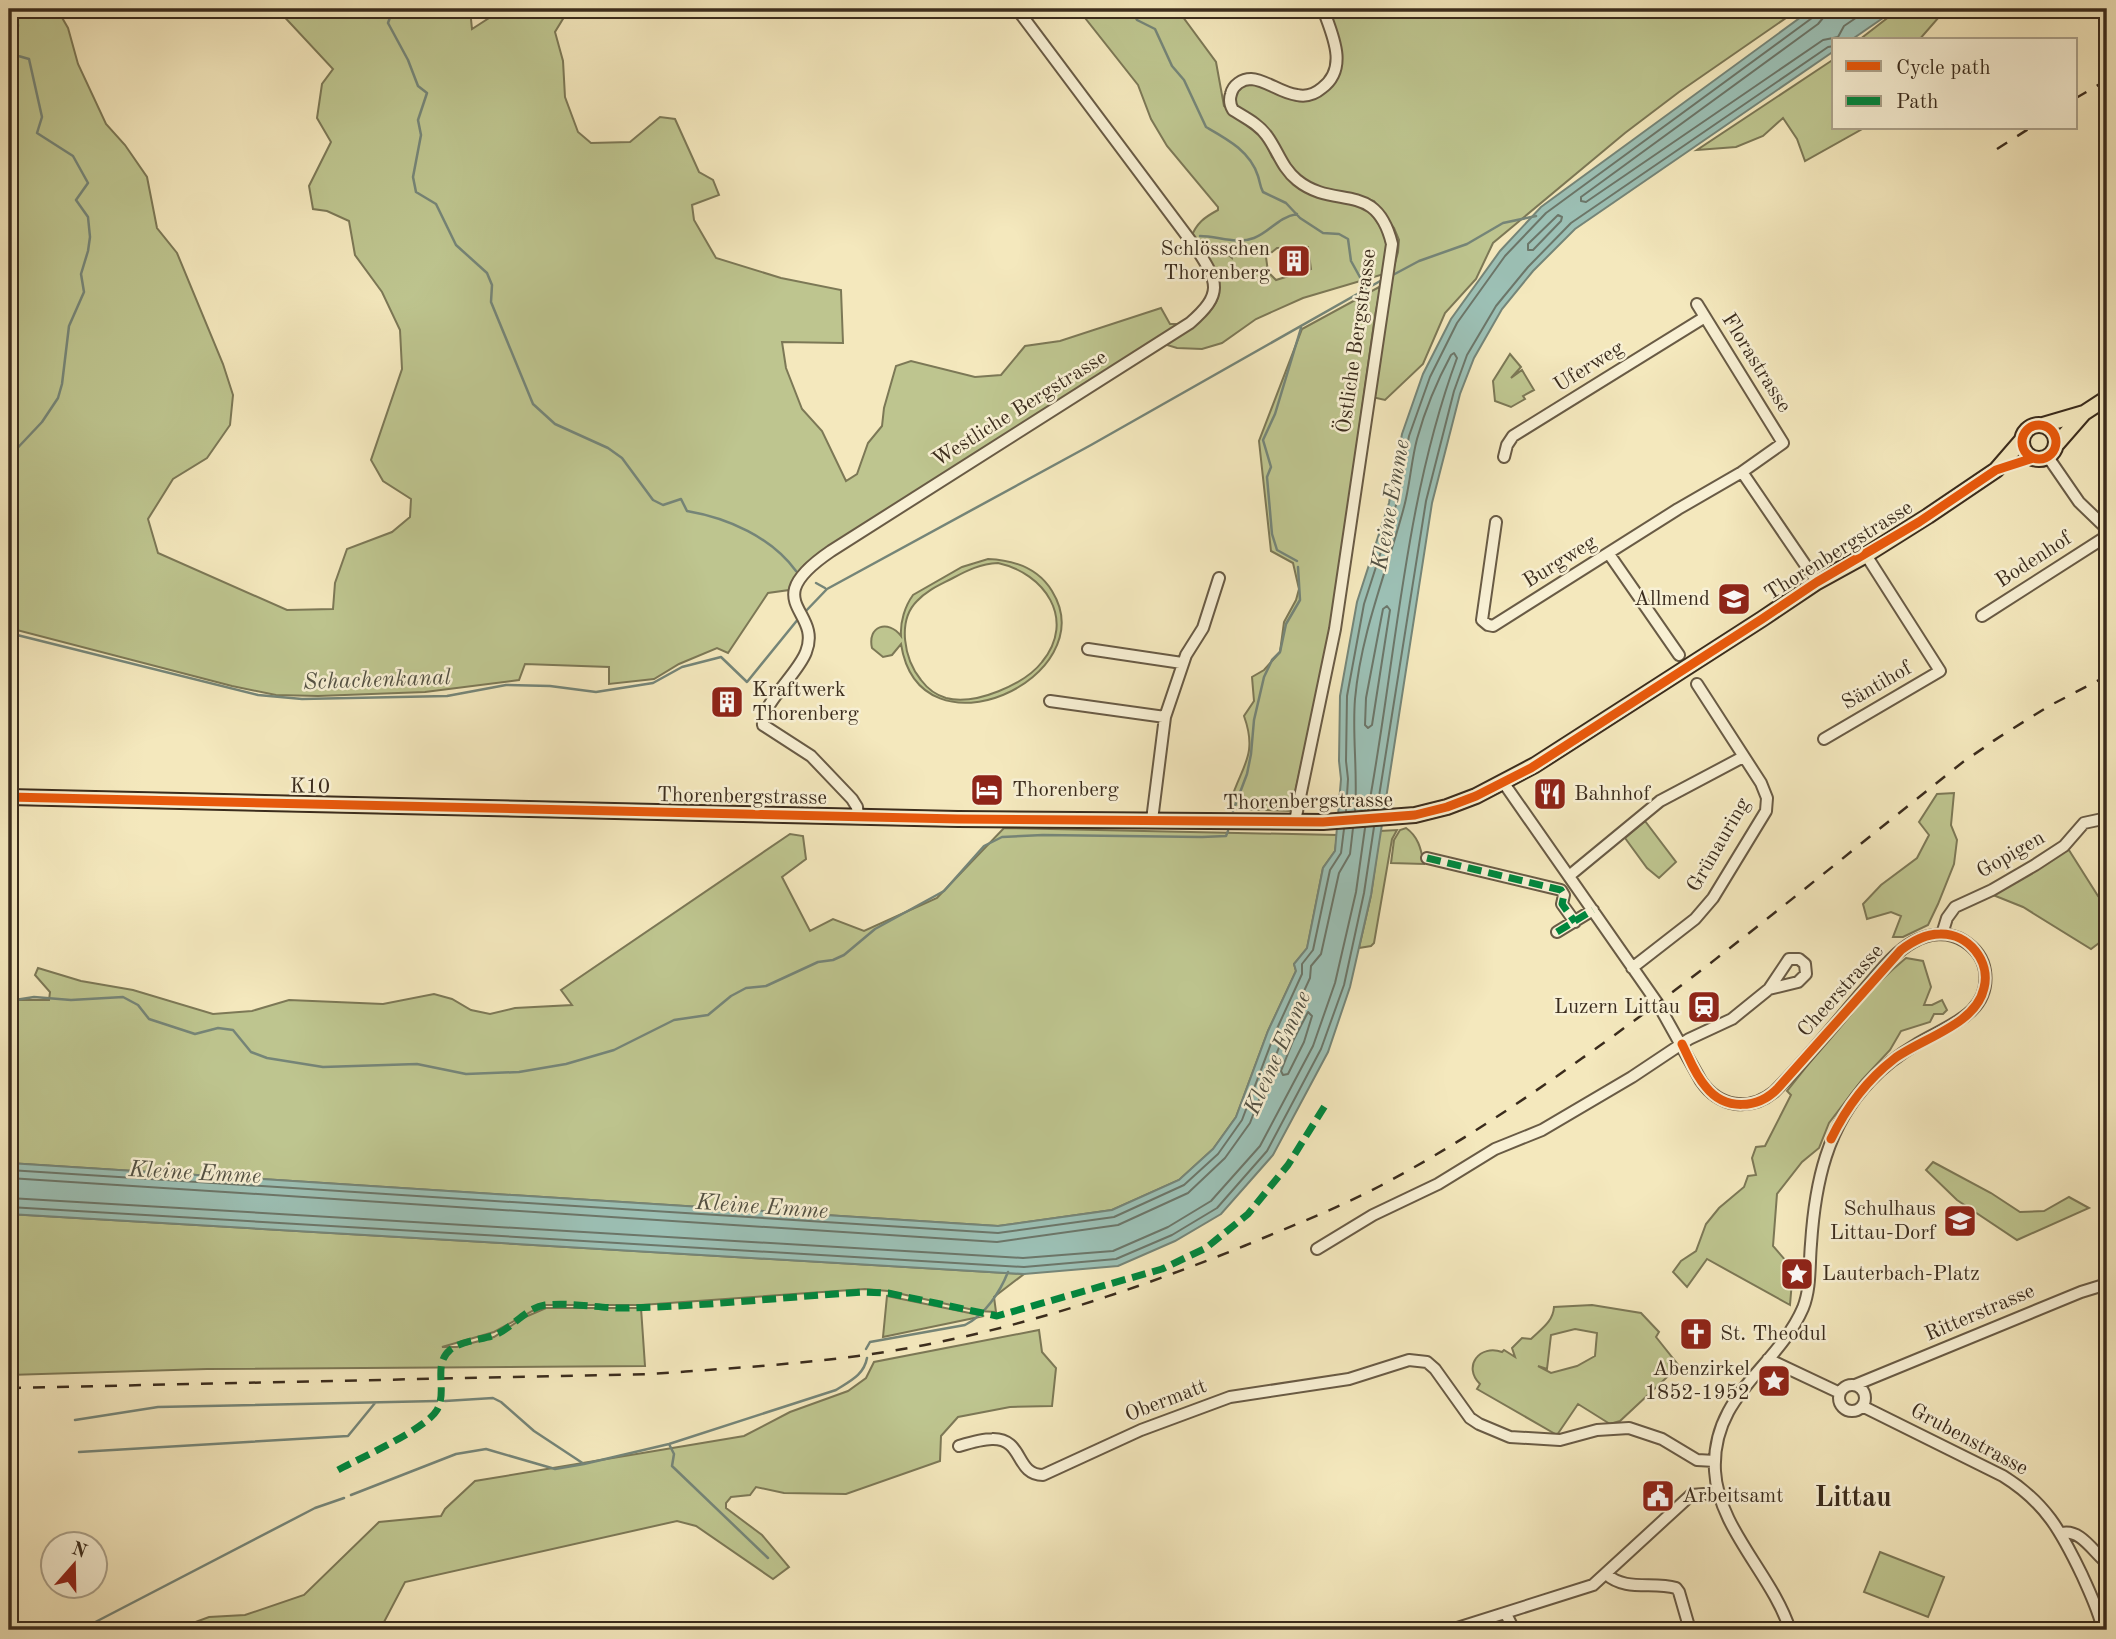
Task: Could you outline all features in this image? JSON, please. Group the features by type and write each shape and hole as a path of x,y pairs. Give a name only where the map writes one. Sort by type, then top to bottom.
{"main road":[{"path":"2084,413 2028,429 2022,440 2025,452 2046,453 2084,413 2107,398"},
{"path":"2043,425 2054,433 2046,453"},
{"name":"Thorenbergstrasse","path":"1996,470 2022,440"},
{"name":"Thorenbergstrasse","path":"611,811 1323,822 1397,818 1447,807 1503,782 1554,753 1817,582 1866,555 1996,470 2046,453"},
{"name":"K10","path":"9,797 611,811"}],"street":[{"name":"Westliche Bergstrasse","path":"858,816 857,806 852,799 811,756 763,725 764,713 793,676 809,643 794,599 799,578 811,565 1190,323 1209,306 1214,282 1208,267 1017,9"},
{"name":"Östliche Bergstrasse","path":"1295,821 1335,628 1392,244 1388,228 1377,211 1357,199 1309,189 1295,178 1283,165 1264,131 1233,110 1230,97 1234,87 1246,80 1259,81 1297,96 1312,94 1328,83 1335,71 1337,56 1323,9"},
{"name":"Florastrasse","path":"1696,304 1783,443 1742,472"},
{"name":"Uferweg","path":"1504,457 1513,436 1704,317"},
{"name":"Bodenhof","path":"2046,453 2079,502 2107,529"},
{"name":"Burgweg","path":"1496,522 1482,620 1493,626 1742,472"},
{"path":"1742,472 1817,582"},
{"name":"Bodenhof","path":"1982,616 2107,536"},
{"path":"1609,554 1679,655"},
{"name":"Säntihof","path":"1824,739 1940,671 1866,555"},
{"path":"1152,820 1165,717 1182,663 1203,628 1219,578"},
{"path":"1088,649 1182,663"},
{"name":"Grünauring","path":"1632,968 1695,919 1713,898 1766,811 1767,798 1761,783 1697,684"},
{"path":"1050,701 1165,717"},
{"name":"Grünauring","path":"1569,876 1660,801 1743,757"},
{"name":"Cheerstrasse","path":"1503,782 1658,1004 1701,1081 1713,1094 1735,1105 1759,1102 1778,1088 1895,955 1920,938 1942,934"},
{"name":"Gopigen","path":"1942,934 1947,918 1955,907 1992,891 2035,865 2064,846 2084,823 2107,818"},
{"path":"1427,858 1561,891 1564,895 1562,904 1575,922"},
{"path":"1556,932 1593,910"},
{"path":"1790,1630 1783,1607 1731,1521 1718,1493 1715,1461 1720,1432 1730,1410 1752,1376 1793,1326 1804,1304 1809,1280 1818,1178 1831,1139 1844,1115 1865,1086 1892,1060 1965,1018 1976,1007 1982,995 1985,978 1980,958 1973,948 1961,939 1942,934"},
{"path":"1317,1250 1373,1215 1438,1184 1495,1149 1542,1130 1682,1044 1732,1019 1769,989"},
{"name":"Ritterstrasse","path":"1854,1385 2081,1292 2107,1284"},
{"path":"1768,1359 1840,1393"},
{"name":"Obermatt","path":"959,1446 993,1438 1007,1441 1016,1448 1022,1463 1032,1474 1043,1475 1141,1430 1230,1397 1349,1379 1409,1360 1427,1362 1470,1418 1503,1435 1560,1440 1597,1430 1629,1428 1662,1439 1698,1460 1715,1461"},
{"path":"1864,1393 1854,1385 1845,1387 1840,1393 1841,1405 1847,1410 1856,1410 1863,1406 1864,1393 1870,1380"},
{"name":"Grubenstrasse","path":"1863,1406 2019,1485 2042,1506 2062,1532 2097,1607 2104,1630"},
{"path":"1451,1630 1593,1585 1691,1495 1718,1493"},
{"path":"2062,1532 2069,1531 2078,1535 2107,1563"},
{"path":"1606,1574 1612,1580 1622,1583 1676,1588 1690,1630"},
{"path":"1506,1614 1514,1630"}],"green space":[{"path":"9,9 57,9 68,28 78,64 106,124 125,145 147,177 157,228 177,253 233,395 230,425 207,458 173,479 148,519 158,553 287,610 333,609 335,583 347,549 392,532 410,517 411,499 383,481 371,460 402,369 400,330 382,292 355,255 349,221 327,211 313,209 309,186 331,142 317,118 322,84 333,69 277,9 470,9 472,29 503,9 569,9 555,32 563,61 565,97 578,132 591,143 630,142 660,117 675,119 699,172 713,180 719,195 692,205 694,220 716,258 781,278 841,290 843,343 782,342 786,368 802,409 822,431 846,481 857,474 868,443 882,426 884,408 896,366 911,361 975,377 1001,375 1025,346 1060,341 1161,308 1170,324 1179,324 804,565 789,590 768,593 728,653 717,648 679,664 654,679 609,684 609,667 525,664 519,680 425,692 276,695 9,628"},
{"path":"1078,9 1177,9 1216,62 1224,106 1256,129 1263,137 1272,157 1291,179 1367,209 1374,217 1385,239 1384,274 1303,298 1256,319 1222,343 1202,349 1167,345 1166,342 1204,317 1217,299 1217,277 1199,249 1217,249 1232,258 1233,252 1199,243 1191,238 1198,224 1218,210 1218,207 1167,146 1151,119 1138,85","holes":["1308,247 1311,269 1276,280 1268,272 1266,257 1277,248"]},
{"path":"1329,9 1799,9 1625,133 1493,243 1476,279 1445,313 1423,364 1385,400 1372,397 1390,281 1398,252 1399,240 1394,228 1374,201 1306,182 1234,103 1236,92 1246,84 1258,85 1292,98 1334,82"},
{"path":"1899,9 1946,9 1921,38 1862,38"},
{"path":"1832,60 1832,130 1860,130 1805,161 1797,139 1783,118 1763,136 1736,147 1697,150"},
{"path":"1381,286 1331,629 1291,811 1235,809 1231,800 1249,750 1244,716 1254,701 1252,677 1264,670 1280,652 1284,622 1299,589 1293,563 1271,551 1259,441 1302,329"},
{"path":"1510,354 1521,367 1511,378 1522,370 1534,390 1511,407 1495,401 1493,381"},
{"path":"988,559 1016,563 1032,571 1040,576 1052,591 1062,623 1053,652 1033,677 1004,695 971,703 940,698 915,680 901,644 892,655 883,657 872,648 871,640 880,627 890,628 901,636 904,614 913,595 962,567","holes":["998,563 1015,568 1041,587 1056,614 1052,646 1042,662 1024,678 985,696 958,700 935,693 923,683 910,662 905,629 911,609 929,591 974,568"]},
{"path":"1954,793 1951,825 1957,840 1954,864 1938,904 1928,925 1903,937 1893,937 1901,916 1891,912 1867,919 1863,904 1881,885 1917,858 1929,835 1919,822 1937,794"},
{"path":"1645,821 1676,862 1659,878 1647,868 1625,838"},
{"path":"1004,828 1337,835 1335,851 1323,868 1307,949 1294,964 1296,971 1268,1031 1236,1117 1213,1149 1179,1180 1112,1210 998,1226 9,1163 9,1000 49,1000 50,992 35,975 38,968 81,981 133,990 213,1014 252,1011 289,1000 383,1004 434,994 452,999 471,1010 490,1014 515,1008 572,1005 561,990 790,834 803,836 806,859 782,877 810,931 833,919 864,931 937,898"},
{"path":"1406,828 1417,840 1424,864 1391,863 1394,840 1400,830"},
{"path":"1397,830 1392,839 1374,943 1359,948 1371,895 1380,831"},
{"path":"2067,847 2098,896 2107,892 2107,937 2091,949 2023,907 1993,895"},
{"path":"1906,958 1923,961 1931,987 1924,1005 1932,1005 1942,1000 1947,1010 1943,1014 1934,1014 1930,1022 1901,1031 1890,1050 1862,1080 1829,1123 1819,1148 1802,1162 1777,1194 1773,1246 1793,1269 1790,1305 1707,1259 1687,1287 1673,1272 1681,1261 1696,1251 1706,1224 1719,1208 1744,1187 1748,1176 1756,1175 1752,1158 1756,1147 1765,1146 1791,1095 1787,1091 1858,1004"},
{"path":"1933,1162 2020,1212 2044,1211 2069,1197 2089,1208 2017,1240 1957,1200 1926,1170"},
{"path":"9,1214 1024,1274 994,1297 996,1312 978,1311 888,1291 865,1289 641,1305 543,1305 494,1332 442,1347 457,1347 494,1337 523,1318 546,1308 641,1308 645,1366 207,1369 9,1375"},
{"path":"887,1296 984,1316 883,1337"},
{"path":"1592,1305 1641,1313 1659,1332 1656,1337 1679,1366 1620,1421 1610,1424 1578,1404 1557,1435 1477,1389 1480,1384 1473,1370 1476,1358 1487,1351 1504,1350 1515,1357 1512,1348 1522,1338 1531,1339 1549,1321 1554,1307","holes":["1575,1329 1597,1333 1595,1356 1577,1366 1551,1373 1538,1366 1547,1369 1551,1335"]},
{"path":"1039,1330 1042,1352 1056,1368 1052,1406 1010,1407 958,1417 941,1436 940,1461 846,1494 784,1493 756,1487 750,1495 731,1497 726,1508 762,1535 789,1567 773,1579 696,1526 677,1521 405,1582 383,1624 377,1630 174,1630 209,1617 245,1615 304,1595 379,1522 441,1516 475,1481 744,1436 790,1412 848,1391 866,1378 874,1362"},
{"path":"1880,1552 1944,1577 1928,1617 1864,1592"}],"water":[{"name":"Kleine Emme","path":"1812,9 1896,9 1854,38 1832,38 1832,52 1575,229 1533,271 1502,309 1474,358 1460,394 1432,503 1371,895 1350,987 1328,1052 1273,1155 1221,1214 1175,1241 1118,1266 1024,1274 9,1214 9,1163 998,1226 1112,1210 1179,1180 1213,1149 1236,1117 1268,1031 1296,971 1294,964 1307,948 1323,868 1335,851 1341,779 1340,696 1357,602 1389,503 1402,434 1423,374 1451,319 1500,251 1541,207"}],"waterway":[{"path":"393,9 388,23 408,60 418,86 427,93 418,120 421,135 413,177 416,192 436,204 456,245 487,273 492,285 491,302 533,404 555,424 608,448 622,458 653,500 663,505 681,499 687,511 748,531 774,548 796,571"},
{"path":"1131,9 1137,20 1155,29 1172,66 1184,80 1206,127 1244,153 1254,167 1263,192 1286,203 1300,218 1323,233 1339,234 1348,239 1351,261 1366,288"},
{"path":"9,12 18,25 15,55 29,59 42,117 37,133 73,156 88,183 76,200 88,217 90,237 81,274 84,292 69,326 58,398 42,422 9,457"},
{"path":"1200,236 1247,240 1297,214"},
{"path":"1391,276 1419,261 1467,244 1503,223 1536,216"},
{"path":"804,613 827,589 1091,445 1382,280"},
{"path":"1297,561 1277,550 1272,534 1267,477 1271,467 1263,440 1275,414 1301,328"},
{"path":"1233,811 1247,774 1254,720 1264,677 1272,660 1280,652 1286,624 1300,600 1298,567"},
{"path":"816,583 825,588"},
{"name":"Schachenkanal","path":"9,633 258,695 302,699 447,696 506,685 550,686 596,692 653,683 682,667 721,657 747,682 799,618"},
{"path":"9,1001 34,997 71,1000 123,997 138,1005 149,1019 195,1034 218,1028 233,1030 251,1052 267,1058 323,1067 417,1064 466,1074 519,1072 566,1064 614,1050 674,1020 708,1015 731,996 746,988 766,986 818,962 844,955 875,929 944,891 984,846 1002,837 1202,837 1226,836 1228,831"},
{"path":"866,1349 870,1342 965,1325 991,1302 1008,1272"},
{"path":"351,1495 456,1454 486,1449 555,1469 669,1444 836,1390 860,1373 867,1358"},
{"path":"445,1401 493,1398 534,1431 584,1464"},
{"path":"75,1420 158,1407 437,1401"},
{"path":"79,1452 348,1436 375,1403"},
{"path":"669,1444 674,1454 672,1466 768,1558"},
{"path":"80,1630 315,1508 344,1498"}],"railway":[{"path":"2078,97 2107,80"},
{"path":"1997,149 2027,130"},
{"path":"1993,741 2049,706 2107,676"},
{"path":"9,1388 651,1374 754,1366 858,1356 908,1348 1006,1326 1102,1298 1244,1246 1329,1210 1380,1186 1457,1142 1630,1024 1963,762 2001,736"}],"marked path":[{"path":"1427,858 1561,890 1564,895 1562,904 1575,922"},
{"path":"1557,932 1593,910"},
{"path":"338,1470 407,1434 430,1418 440,1403 442,1363 450,1350 466,1342 495,1335 531,1310 545,1305 659,1307 863,1292 888,1293 997,1316 1162,1269 1206,1248 1248,1214 1288,1165 1326,1104"}],"cycle path":[{"path":"2039,425 2051,430 2056,442 2051,454 2039,459 2027,454 2022,442 2027,430 2039,425"},
{"path":"9,797 958,819 1323,822 1415,815 1476,796 1531,768 1817,582 1919,522 1996,470 2033,458"},
{"path":"1682,1044 1692,1066 1714,1095 1732,1103 1761,1100 1778,1088 1901,950 1929,935 1960,938 1975,950 1984,968 1984,988 1979,1001 1959,1021 1906,1051 1884,1067 1858,1095 1831,1139"}],"place":[{"name":"Schlösschen Thorenberg","path":"1294,261"},
{"name":"Allmend","path":"1734,599"},
{"name":"Kraftwerk Thorenberg","path":"727,702"},
{"name":"Thorenberg","path":"987,790"},
{"name":"Bahnhof","path":"1550,794"},
{"name":"Luzern Littau","path":"1704,1007"},
{"name":"Schulhaus Littau-Dorf","path":"1960,1221"},
{"name":"Lauterbach-Platz","path":"1797,1274"},
{"name":"St. Theodul","path":"1696,1334"},
{"name":"Abenzirkel 1852-1952","path":"1774,1381"},
{"name":"Arbeitsamt","path":"1658,1496"}],"district":[{"name":"Littau","path":"1853,1499"}]}
